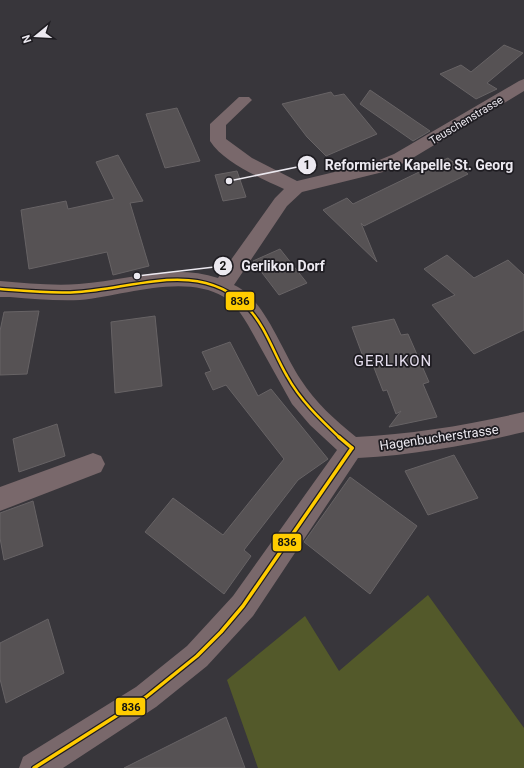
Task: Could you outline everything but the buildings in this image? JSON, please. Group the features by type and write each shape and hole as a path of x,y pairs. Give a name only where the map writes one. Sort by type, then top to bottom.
{"street":[{"name":"Teuschenstrasse","path":"296,187 377,168 395,161 440,136 524,84"},
{"path":"222,287 281,202 296,187 252,168 234,156 218,141 218,124 244,100"},
{"path":"0,289 32,292 78,292 166,280 195,278 222,287 235,295 247,308 300,396 321,422 352,448 243,606 225,629 181,671 147,698 34,768"},
{"name":"Hagenbucherstrasse","path":"352,448 400,445 476,433 524,422"},
{"path":"0,498 93,464"}],"green space":[{"path":"428,595 524,728 524,768 258,768 227,680 305,616 339,671"}],"transit line":[{"name":"836","path":"0,289 69,293 100,290 145,282 190,280 211,284 231,293 248,308 254,316 282,369 308,406 325,424 352,448"},
{"name":"836","path":"34,768 146,697 197,656 221,632 243,606 352,448"}],"place":[{"name":"Reformierte Kapelle St. Georg","path":"229,181"},
{"name":"Gerlikon Dorf","path":"137,276"}],"district":[{"name":"GERLIKON","path":"393,361"}]}
